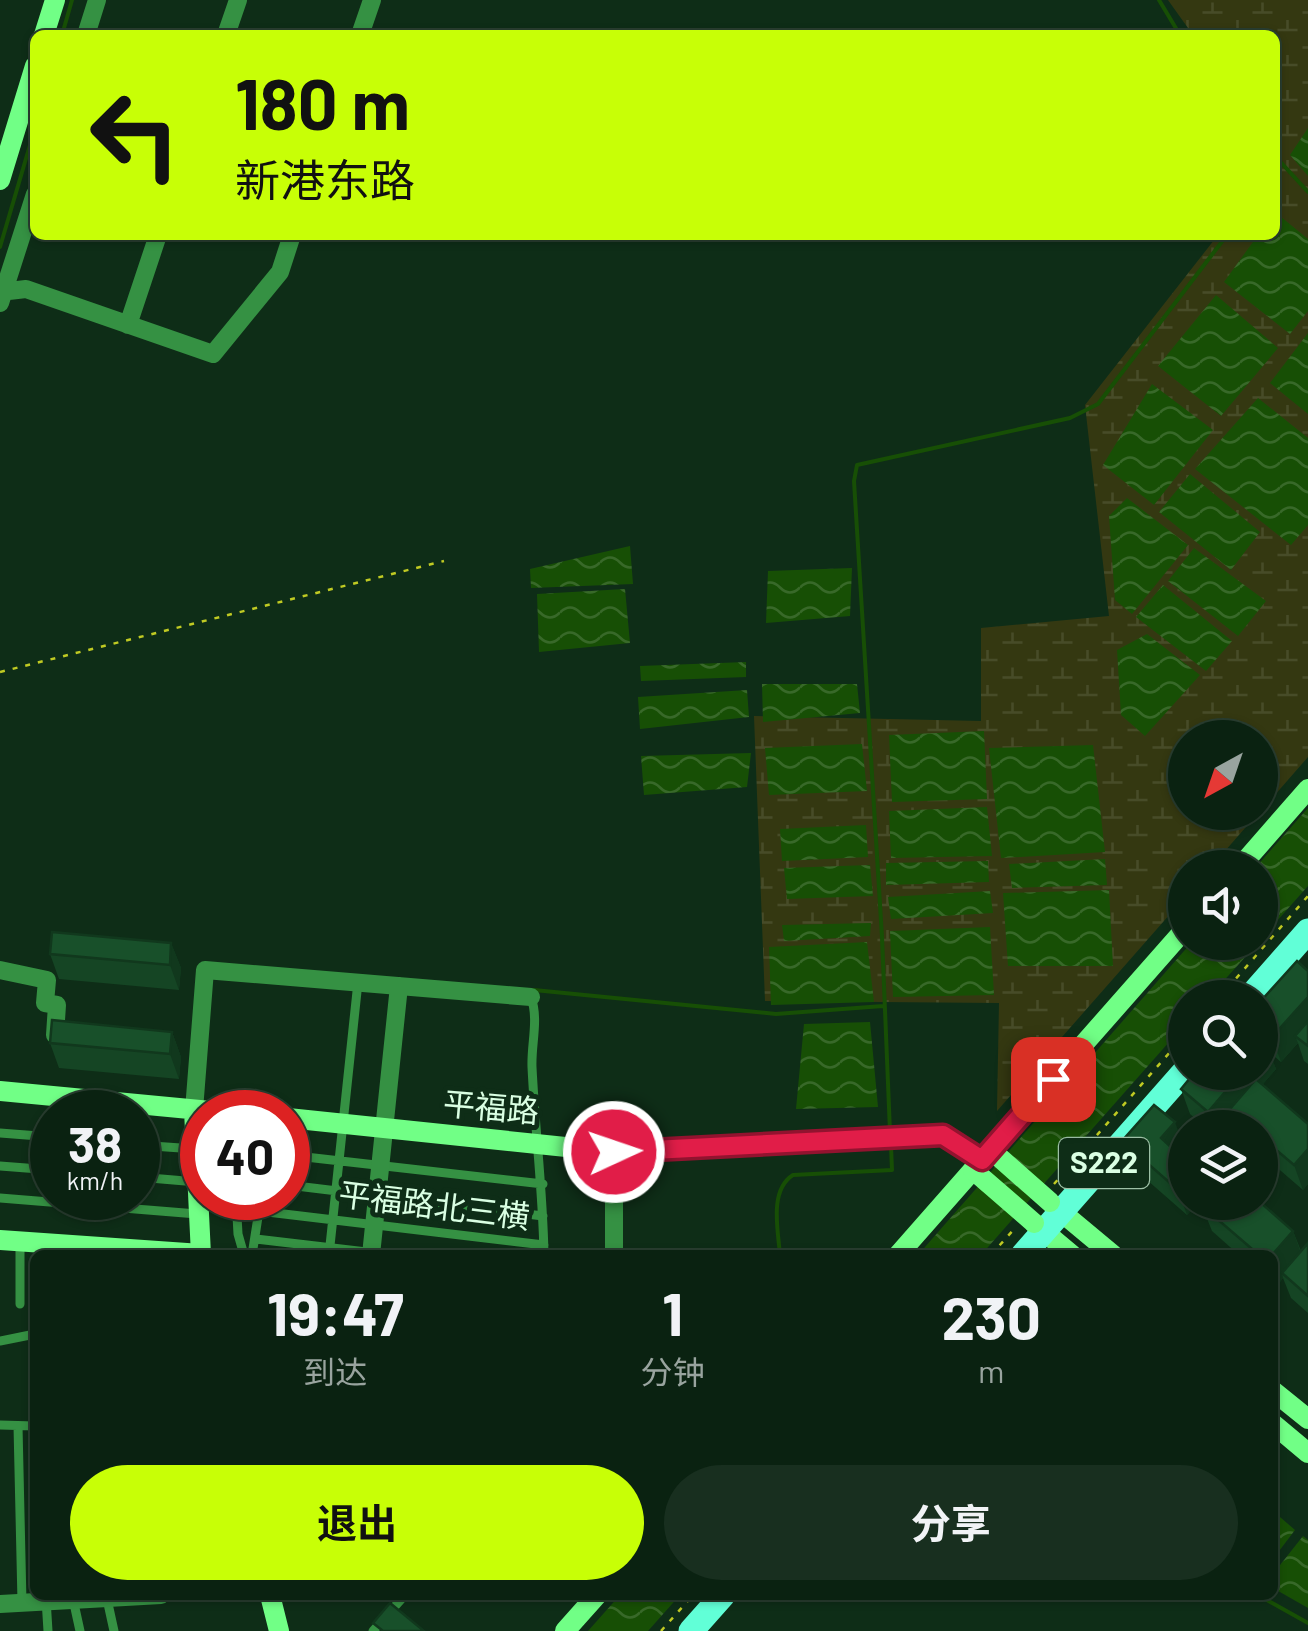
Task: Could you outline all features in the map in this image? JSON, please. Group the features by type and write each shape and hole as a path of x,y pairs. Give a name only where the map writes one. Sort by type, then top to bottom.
{"main road":[{"path":"1265,980 1308,931"},
{"name":"S222","path":"1026,1250 1168,1089"},
{"path":"691,1631 719,1600"}],"street":[{"path":"46,30 55,0"},
{"path":"88,30 97,0"},
{"path":"228,30 238,0"},
{"path":"362,30 372,0"},
{"path":"0,180 30,82"},
{"path":"1,296 30,209"},
{"path":"128,325 156,240"},
{"path":"1,296 26,289 213,354 280,272 290,240"},
{"path":"1255,850 1308,789"},
{"path":"902,1250 1168,948"},
{"path":"0,970 47,980 45,1003 57,1006 55,1035 73,1038"},
{"path":"196,1090 205,970 531,997"},
{"path":"371,1250 399,986"},
{"path":"0,1091 180,1109"},
{"name":"平福路","path":"310,1120 614,1152 943,1135 982,1160"},
{"path":"614,1152 614,1250"},
{"path":"982,1160 1050,1195 1107,1250"},
{"path":"982,1160 1025,1225 1064,1250"},
{"path":"199,1220 201,1250"},
{"path":"10,1241 49,1250"},
{"path":"1278,1395 1308,1419"},
{"path":"1278,1428 1308,1452"},
{"path":"0,1604 34,1600"},
{"path":"271,1600 280,1631"},
{"path":"564,1631 592,1600"}],"lane":[{"path":"329,1250 358,982"},
{"path":"531,997 535,1011 532,1056 544,1250"},
{"path":"0,1133 30,1136"},
{"path":"310,1158 542,1184"},
{"path":"0,1166 30,1168"},
{"path":"310,1188 543,1216"},
{"path":"0,1198 180,1212"},
{"name":"平福路北三横","path":"310,1217 544,1250"},
{"path":"237,1220 243,1250"},
{"path":"253,1250 258,1220"},
{"path":"256,1239 323,1250"},
{"path":"10,1241 20,1304"},
{"path":"0,1341 30,1335"},
{"path":"0,1425 30,1426"},
{"path":"18,1426 22,1602"},
{"path":"46,1600 48,1631"},
{"path":"74,1600 80,1631"},
{"path":"107,1600 114,1631"},
{"path":"372,1631 400,1600"}],"path":[{"path":"0,672 444,561"},
{"path":"1234,980 1308,896"},
{"path":"1050,1195 1168,1056"},
{"path":"998,1250 1025,1225"},
{"path":"661,1631 689,1600"}],"green space":[{"path":"1168,0 1308,0 1308,757 1278,791 1278,720 1168,720 1168,830 1243,830 1226,850 1168,850 1168,916 997,1111 999,1003 765,1001 754,716 981,721 981,628 1109,616 1085,405 1214,240 1280,240 1280,30 1189,30"}],"water":[{"path":"1308,128 1308,176 1290,155"},
{"path":"1280,216 1308,239 1308,311 1290,334 1224,282 1254,240 1280,240"},
{"path":"1216,295 1278,348 1221,416 1158,366"},
{"path":"1308,333 1308,414 1270,383"},
{"path":"1152,384 1213,430 1154,505 1103,465"},
{"path":"1258,398 1308,438 1308,525 1291,545 1195,469"},
{"path":"1190,474 1260,532 1231,570 1159,512"},
{"path":"1127,498 1188,545 1132,614 1115,600 1109,516"},
{"path":"630,546 633,584 531,588 530,569"},
{"path":"1194,548 1266,601 1238,636 1168,581"},
{"path":"852,568 850,616 766,623 768,571"},
{"path":"1163,585 1232,641 1206,671 1136,617"},
{"path":"625,589 630,643 539,652 537,594"},
{"path":"1147,634 1200,675 1145,736 1121,715 1117,650"},
{"path":"746,662 746,677 641,681 640,666"},
{"path":"762,684 857,684 860,713 763,722"},
{"path":"747,690 749,717 640,729 638,697"},
{"path":"984,731 987,799 892,802 889,735"},
{"path":"862,744 867,791 769,795 765,748"},
{"path":"1093,745 1105,852 1001,858 989,748"},
{"path":"751,753 747,787 644,795 641,756"},
{"path":"987,807 992,856 891,858 889,811"},
{"path":"1308,808 1308,886 1278,920 1278,850 1271,850"},
{"path":"866,825 868,857 782,861 780,829"},
{"path":"1105,859 1107,885 1012,888 1009,864"},
{"path":"988,861 989,882 886,885 886,863"},
{"path":"870,865 873,896 787,899 784,868"},
{"path":"1109,890 1113,966 1008,966 1003,893"},
{"path":"990,891 993,913 891,919 888,897"},
{"path":"871,923 870,936 784,941 782,925"},
{"path":"990,927 994,995 893,997 890,931"},
{"path":"867,942 874,1002 771,1005 769,947"},
{"path":"1176,960 1243,960 1224,980 1168,980 1168,1043 985,1250 922,1250"},
{"path":"870,1022 878,1107 796,1109 804,1024"},
{"path":"1278,1515 1295,1530 1278,1552"},
{"path":"1303,1536 1308,1540 1308,1608 1278,1591 1278,1568"},
{"path":"616,1600 676,1600 648,1631 588,1631"}],"building":[{"path":"52,932 171,943 170,965 50,954"},
{"path":"1297,961 1308,971 1308,997 1278,1030 1278,982"},
{"path":"52,1020 172,1032 170,1054 50,1043"},
{"path":"1308,1021 1308,1046 1295,1036"},
{"path":"1182,1090 1227,1090 1206,1110"},
{"path":"1246,1090 1269,1090 1308,1124 1308,1149 1294,1165 1278,1151 1278,1110 1230,1109"},
{"path":"1154,1105 1168,1116 1168,1130 1161,1138 1168,1144 1168,1181 1122,1141"},
{"path":"1278,1218 1293,1231 1276,1250 1253,1250 1218,1220"},
{"path":"1308,1243 1308,1296 1282,1273"},
{"path":"390,1603 424,1631 383,1631 373,1623"}],"waterway":[{"path":"63,30 72,0"},
{"path":"1159,0 1177,30"},
{"path":"0,247 30,145"},
{"path":"1280,161 1308,192"},
{"path":"890,1132 854,481 857,465 1070,418 1098,404 1223,240"},
{"path":"534,990 776,1014 883,1006"},
{"path":"780,1250 777,1211 785,1182 793,1175 892,1170 891,1146"},
{"path":"1267,1600 1308,1623"}],"route":[{"path":"614,1152 943,1135 982,1160 1053,1079"}]}
